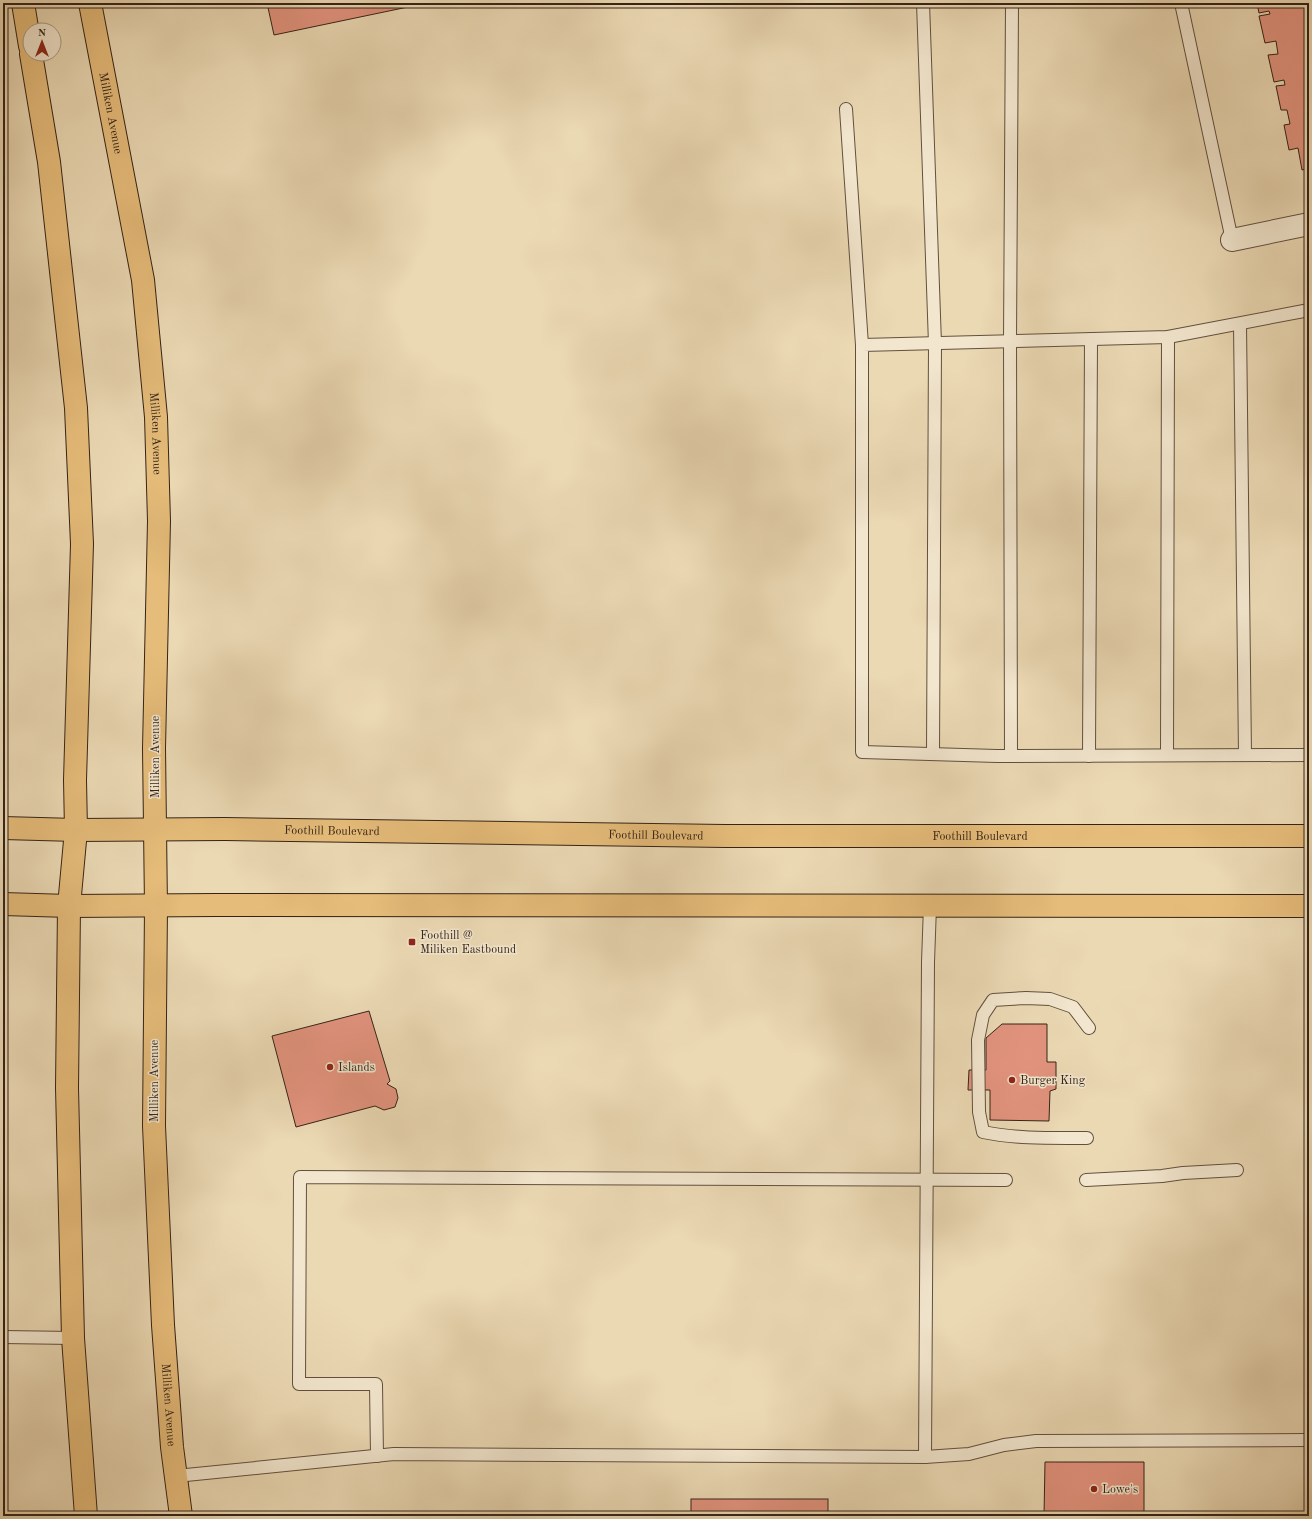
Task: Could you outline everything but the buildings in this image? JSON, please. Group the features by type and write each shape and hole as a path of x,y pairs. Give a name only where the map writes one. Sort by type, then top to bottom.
{"main road":[{"path":"23,3 26,22"},
{"name":"Milliken Avenue","path":"90,3 143,280 156,417 159,521 154,748 156,906 154,1126 163,1320 172,1440 181,1516"},
{"path":"32,62 49,162 76,408 82,544 75,780 76,830 69,906 66,1088 73,1338 86,1516"},
{"name":"Foothill Boulevard","path":"3,828 76,830 225,829 725,836 1309,836"},
{"path":"3,904 69,906 1309,906"}],"street":[{"path":"1232,240 1309,224"}],"lane":[{"path":"923,3 936,344 933,754"},
{"path":"1011,756 1010,341 1012,3"},
{"path":"1181,3 1232,240"},
{"path":"846,109 862,345 862,752 1011,756 1309,755"},
{"path":"862,345 1168,337 1309,310"},
{"path":"1240,324 1245,755"},
{"path":"1167,755 1168,337"},
{"path":"1088,756 1091,339"},
{"path":"924,1457 928,962 930,906"},
{"path":"1087,1138 1039,1139 1004,1136 983,1132 979,1112 978,1040 983,1015 993,1000 1026,998 1050,999 1073,1007 1089,1028"},
{"path":"1086,1180 1237,1170"},
{"path":"377,1456 376,1384 299,1384 300,1177 1006,1180"},
{"path":"3,1337 73,1338"},
{"path":"176,1476 401,1454 924,1457 969,1454 1004,1445 1036,1441 1309,1440"}],"place":[{"name":"Foothill @ Miliken Eastbound","path":"412,942"},
{"name":"Islands","path":"330,1067"},
{"name":"Burger King","path":"1012,1080"},
{"name":"Lowe's","path":"1094,1489"}]}
